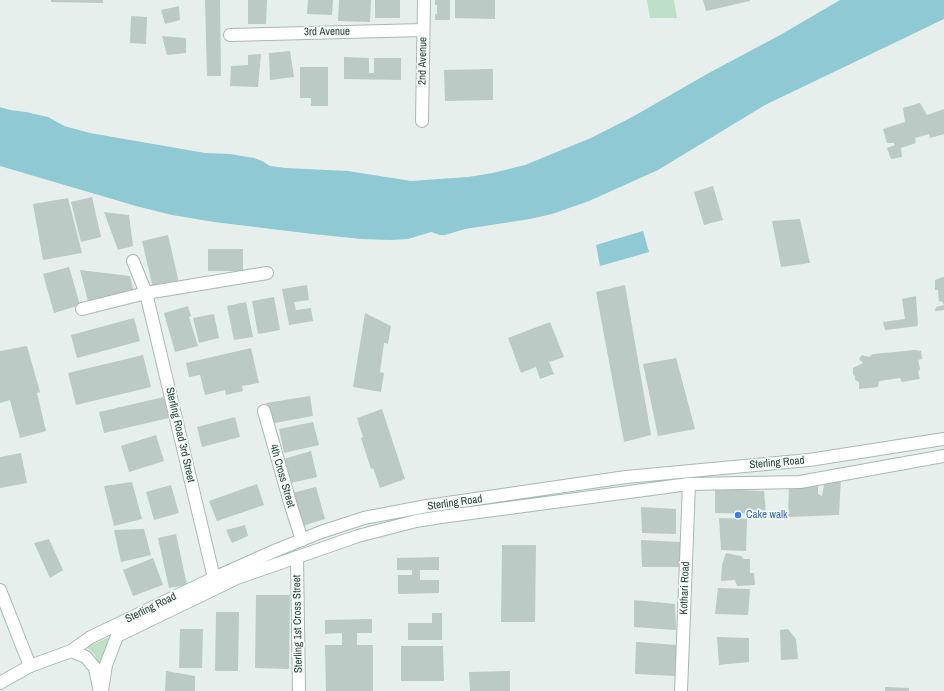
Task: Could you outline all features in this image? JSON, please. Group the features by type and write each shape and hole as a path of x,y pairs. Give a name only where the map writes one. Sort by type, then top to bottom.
{"main road":[{"name":"2nd Avenue","path":"422,121 424,0"},
{"name":"3rd Avenue","path":"230,34 423,30"},
{"name":"Sterling Road 3rd Street","path":"133,261 146,293 214,578"},
{"path":"82,309 146,293 267,273"},
{"name":"4th Cross Street","path":"264,412 302,540"},
{"name":"Sterling Road","path":"0,683 30,666 71,651 91,637 214,578 321,532 364,518 427,506 626,477 809,460 944,438"},
{"name":"Sterling Road","path":"101,691 106,665 117,636 237,578 358,536 416,521 689,484 800,482 944,456"},
{"name":"Kothari Road","path":"681,691 689,484"},
{"name":"Sterling 1st Cross Street","path":"297,557 299,691"},
{"path":"0,590 30,666"},
{"path":"71,651 86,657 95,668 101,691"}],"green space":[{"path":"647,0 674,0 677,18 650,18"},
{"path":"112,636 105,648 100,666 95,655 87,647"}],"water":[{"path":"840,0 944,0 944,19 765,105 658,170 589,201 552,214 530,219 465,229 445,235 431,232 408,239 361,239 214,222 172,215 136,206 0,166 0,107 48,117 64,126 90,133 205,153 230,154 254,158 270,166 348,171 411,181 468,177 493,173 525,165 591,138 634,116 707,74 782,34"},
{"path":"643,231 649,252 600,266 596,245"}],"building":[{"path":"51,0 103,0 103,3 51,2"},
{"path":"205,0 220,0 221,76 207,76"},
{"path":"248,0 267,0 266,24 248,24"},
{"path":"308,0 333,0 332,15 307,14"},
{"path":"339,0 371,0 370,22 338,21"},
{"path":"375,0 400,0 400,18 375,18"},
{"path":"435,0 450,0 450,20 435,20 437,5 435,5"},
{"path":"455,0 495,0 495,19 455,18"},
{"path":"703,0 750,0 750,1 706,11"},
{"path":"179,6 180,20 165,24 161,10"},
{"path":"131,16 147,17 146,44 130,43"},
{"path":"162,36 186,38 186,53 167,55"},
{"path":"290,51 294,77 270,80 269,53"},
{"path":"261,54 258,87 230,86 231,66 248,65 248,55"},
{"path":"344,57 369,58 369,73 374,73 374,58 401,58 401,80 344,79"},
{"path":"300,67 328,67 328,106 311,106 311,98 300,98"},
{"path":"493,69 493,100 445,101 444,70"},
{"path":"920,103 927,115 944,109 944,134 930,138 929,134 915,138 916,143 901,148 902,157 891,159 887,148 895,145 894,143 887,143 883,129 905,122 903,108"},
{"path":"713,186 723,220 704,225 694,192"},
{"path":"92,197 101,237 81,242 71,202"},
{"path":"68,198 82,253 43,260 33,204"},
{"path":"104,212 129,215 133,246 118,250"},
{"path":"800,219 810,263 781,267 772,221"},
{"path":"168,235 179,283 153,288 142,241"},
{"path":"208,249 243,249 243,271 208,271"},
{"path":"69,267 80,305 54,313 43,274"},
{"path":"80,270 130,276 134,293 89,305"},
{"path":"943,277 944,305 942,301 939,302 938,290 935,290 935,280"},
{"path":"307,285 309,300 294,302 296,310 311,308 313,321 289,325 282,289"},
{"path":"625,285 651,435 624,442 596,292"},
{"path":"916,296 918,326 885,330 883,322 905,319 902,299"},
{"path":"274,297 280,330 258,334 252,301"},
{"path":"246,302 253,337 234,340 227,306"},
{"path":"944,305 944,310 935,311 936,307"},
{"path":"188,306 191,316 189,317 198,346 175,352 164,313"},
{"path":"365,313 391,326 388,344 384,343 380,372 384,373 381,392 353,387"},
{"path":"214,314 219,338 199,343 193,318"},
{"path":"134,318 140,341 77,358 71,335"},
{"path":"550,322 564,357 549,362 554,374 540,379 536,367 521,373 508,338"},
{"path":"27,346 40,392 37,393 46,431 20,438 10,400 0,403 0,351"},
{"path":"251,348 259,383 242,386 243,391 226,395 225,390 205,395 200,375 189,377 186,363"},
{"path":"915,350 921,351 922,359 918,360 920,369 918,372 920,379 902,382 900,378 879,381 878,387 859,389 859,382 855,380 853,368 863,363 859,359 862,355 869,357 873,354"},
{"path":"143,355 151,387 76,405 68,373"},
{"path":"676,358 695,429 658,436 643,364"},
{"path":"310,396 313,416 269,424 266,403"},
{"path":"164,397 169,418 104,433 99,412"},
{"path":"382,409 405,479 380,488 373,468 371,469 361,438 363,437 357,418"},
{"path":"235,417 240,437 202,447 197,427"},
{"path":"313,422 319,445 284,453 279,429"},
{"path":"156,435 164,461 129,472 121,446"},
{"path":"311,451 317,477 291,483 284,459"},
{"path":"21,453 27,483 0,488 0,457"},
{"path":"825,479 841,479 839,515 788,517 789,485 818,483 818,494 822,496"},
{"path":"132,482 142,519 114,526 104,486"},
{"path":"257,484 264,505 217,521 209,501"},
{"path":"171,485 179,513 154,520 146,492"},
{"path":"316,487 325,519 302,526 292,493"},
{"path":"715,489 764,491 766,514 715,513"},
{"path":"641,507 676,509 676,534 642,533"},
{"path":"719,518 747,519 746,551 721,550"},
{"path":"245,525 248,536 232,543 226,530"},
{"path":"144,529 151,555 121,562 114,530"},
{"path":"176,534 187,585 169,588 158,538"},
{"path":"49,539 63,570 50,578 34,543"},
{"path":"641,540 680,542 681,567 642,567"},
{"path":"502,545 536,545 535,622 501,622"},
{"path":"726,553 741,556 744,559 750,559 750,573 754,573 755,585 737,586 735,580 721,581 722,565"},
{"path":"439,557 439,570 420,570 420,580 439,580 439,593 398,594 398,575 412,575 412,570 397,570 397,558"},
{"path":"153,558 163,585 133,596 123,570"},
{"path":"718,588 750,589 748,615 715,614"},
{"path":"256,595 290,595 289,669 255,668"},
{"path":"634,600 675,604 676,630 634,627"},
{"path":"216,612 239,612 238,671 215,671"},
{"path":"432,613 442,613 442,640 408,640 408,623 432,623"},
{"path":"372,619 372,633 357,633 357,645 373,645 373,691 326,691 325,645 342,645 342,633 325,634 325,620"},
{"path":"180,629 203,629 202,668 179,668"},
{"path":"788,629 796,639 798,659 781,660 780,630"},
{"path":"717,637 749,638 749,662 719,665"},
{"path":"636,642 677,645 675,676 635,674"},
{"path":"401,646 443,646 444,681 401,681"},
{"path":"166,671 195,676 195,691 165,691"},
{"path":"510,671 510,691 470,691 469,672"},
{"path":"885,687 909,688 909,691 885,691"}],"place":[{"name":"Cake walk","path":"738,515"}]}
